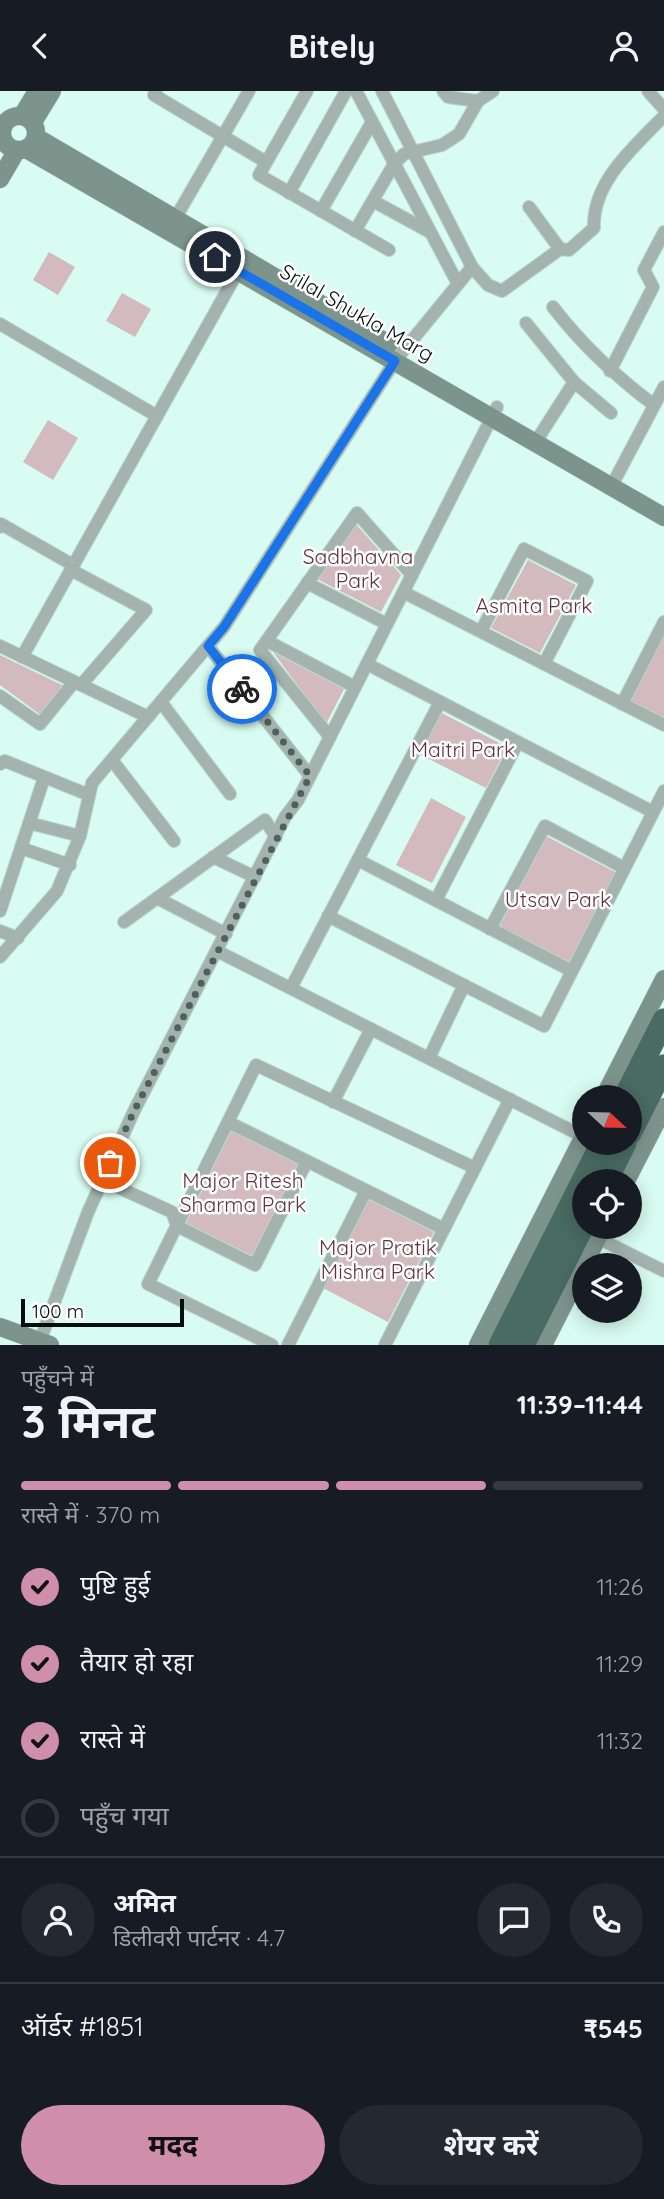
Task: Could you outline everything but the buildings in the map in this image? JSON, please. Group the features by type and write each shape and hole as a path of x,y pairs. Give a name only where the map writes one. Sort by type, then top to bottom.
{"highway":[{"path":"631,1085 664,1020"},
{"path":"642,1109 664,1066"},
{"path":"500,1345 596,1155"},
{"path":"523,1345 589,1239"}],"street":[{"path":"0,179 14,134 37,91"},
{"path":"14,134 52,91"},
{"path":"156,91 154,95 267,162"},
{"path":"171,224 249,91"},
{"path":"307,91 259,175 389,250"},
{"path":"289,193 346,91"},
{"path":"356,91 458,284"},
{"path":"382,91 472,267 488,285 502,291 560,249 569,250 594,228 593,208 613,168 664,116"},
{"path":"443,91 448,97 478,101"},
{"path":"355,231 394,165 404,154 442,145 459,134 478,101 493,91"},
{"path":"648,91 664,109"},
{"path":"321,211 372,122"},
{"name":"Srilal Shukla Marg","path":"14,134 614,482 664,517"},
{"path":"373,201 430,231"},
{"path":"529,207 560,249"},
{"path":"610,372 653,287 644,270 662,241"},
{"path":"22,657 241,265"},
{"path":"0,957 58,891 80,837 92,783 224,627 399,356 472,267"},
{"path":"554,307 577,338 610,372 654,405"},
{"path":"526,323 574,382 611,413"},
{"path":"0,324 157,416"},
{"path":"538,438 574,382"},
{"path":"614,482 664,387"},
{"path":"0,1327 45,1343 102,1180 134,1111 310,776 494,412"},
{"name":"Srilal Shukla Marg","path":"614,482 664,504"},
{"path":"330,737 260,650 356,513 412,575"},
{"path":"0,527 1,524 146,610 40,725 0,696"},
{"path":"481,631 524,549 587,581 544,664"},
{"path":"307,583 387,624"},
{"path":"403,592 664,725"},
{"path":"622,703 664,623"},
{"path":"267,641 355,687"},
{"path":"0,646 148,717"},
{"path":"208,646 310,776"},
{"path":"366,664 653,812"},
{"path":"161,702 230,794"},
{"path":"290,988 440,702"},
{"path":"436,900 518,742"},
{"path":"113,760 174,841"},
{"path":"0,764 5,761 89,795"},
{"path":"0,911 5,881 21,848 44,778"},
{"path":"328,916 544,1026 664,790"},
{"path":"124,922 265,820 276,837"},
{"path":"29,823 80,837"},
{"path":"490,929 545,826 624,868"},
{"path":"21,848 70,865"},
{"path":"213,857 255,877"},
{"path":"358,860 572,971"},
{"path":"157,898 226,934"},
{"path":"0,931 18,938"},
{"path":"217,951 572,1130"},
{"path":"610,1085 664,979"},
{"path":"429,1058 464,985"},
{"path":"333,1102 371,1029"},
{"path":"272,1345 148,1283 256,1065 475,1168"},
{"path":"385,1345 510,1099"},
{"path":"632,1169 664,1107"},
{"path":"228,1122 444,1229"},
{"path":"478,1345 574,1155"},
{"path":"102,1180 172,1212 177,1226 255,1265 307,1161"},
{"path":"288,1345 366,1191"},
{"path":"543,1345 591,1239"},
{"path":"611,1239 664,1271"}],"green space":[{"path":"49,252 75,267 58,295 33,280"},
{"path":"122,293 151,309 135,337 106,321"},
{"path":"48,420 78,438 53,480 23,462"},
{"name":"Sadbhavna Park","path":"356,524 401,575 381,612 317,579"},
{"name":"Asmita Park","path":"528,560 576,585 540,653 491,628"},
{"path":"664,631 664,718 628,700"},
{"path":"273,652 344,689 326,724"},
{"path":"0,655 64,686 42,716 0,685"},
{"name":"Maitri Park","path":"440,712 507,747 486,788 419,754"},
{"path":"431,798 466,817 432,883 396,865"},
{"name":"Utsav Park","path":"546,836 617,873 570,964 499,927"},
{"name":"Major Ritesh Sharma Park","path":"232,1129 300,1163 253,1256 186,1223"},
{"name":"Major Pratik Mishra Park","path":"368,1199 434,1232 388,1322 323,1288"}],"way so far":[{"path":"110,1163 285,817 298,800 310,776 242,689"}],"route":[{"path":"215,257 395,361 224,627 208,646 242,689"}]}
